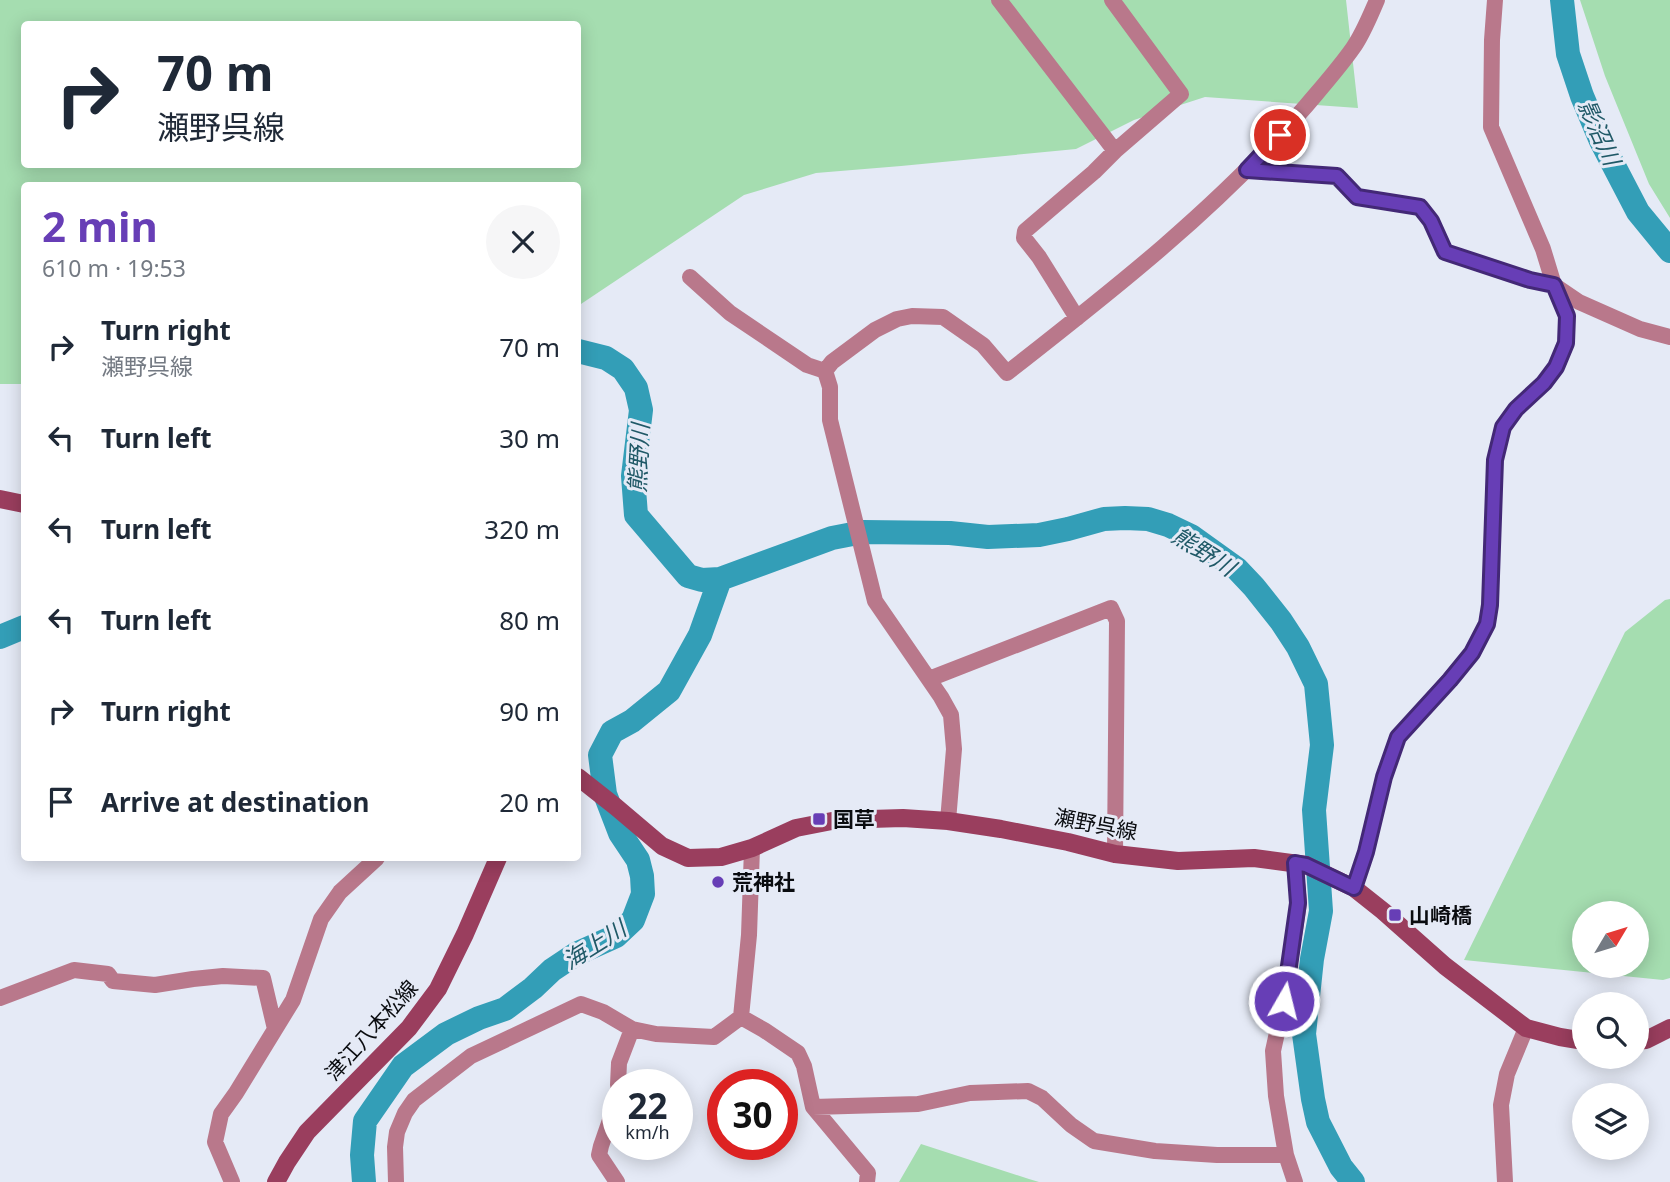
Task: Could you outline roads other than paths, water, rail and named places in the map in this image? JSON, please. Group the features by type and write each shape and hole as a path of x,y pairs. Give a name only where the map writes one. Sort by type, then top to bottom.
{"main road":[{"path":"0,499 21,503"},
{"name":"瀬野呉線","path":"582,780 662,846 688,858 721,857 752,848 796,828 837,820 903,818 948,821 1068,842 1115,854 1178,861 1254,858 1300,864 1354,888 1445,966 1526,1028 1572,1039"},
{"name":"津江八本松線","path":"276,1182 307,1132 409,1028 438,989 497,861"},
{"path":"1649,1038 1670,1028"}],"street":[{"path":"999,0 1115,151"},
{"path":"1077,318 1024,238 1025,231 1181,94 1112,0"},
{"path":"825,371 832,362 874,330 897,319 912,316 943,317 983,345 1007,373 1195,219 1247,170 1296,117 1354,46 1377,0"},
{"path":"1354,888 1366,852 1384,777 1398,737 1472,653 1487,624 1495,460 1503,427 1516,409 1544,383 1556,367 1566,343 1567,316 1543,249 1491,127 1495,0"},
{"path":"1247,170 1337,176 1357,197 1420,207 1431,221 1445,252 1530,280 1554,285 1579,302 1640,329 1670,337"},
{"path":"690,277 730,313 807,365 825,371"},
{"path":"825,371 830,387 830,420 875,601 942,697 951,715 954,749 948,821"},
{"path":"929,679 1111,608 1117,621 1115,854"},
{"path":"396,1182 395,1147 397,1132 405,1113 414,1100 471,1056 582,1003 632,1029 656,1034 714,1037 741,1017 752,848"},
{"path":"232,1182 215,1142 221,1114 293,1000 321,919 340,892 374,861"},
{"path":"1295,1182 1286,1155 1276,1096 1273,1051 1284,1001 1298,903 1300,864"},
{"path":"0,998 74,970 108,974 113,981 155,985 223,976 264,978 275,1030"},
{"path":"741,1017 798,1053 804,1066 813,1107 868,1173 867,1182"},
{"path":"1505,1182 1501,1105 1507,1074 1526,1028"},
{"path":"619,1069 632,1029"},
{"path":"813,1107 918,1104 970,1093 1028,1091 1042,1098 1071,1125 1094,1141 1156,1151 1217,1155 1286,1155"},
{"path":"602,1143 599,1155 602,1160"},
{"path":"602,1160 617,1182"}],"waterway":[{"name":"影沼川","path":"1562,0 1568,54 1601,141 1638,212 1670,251"},
{"name":"熊野川","path":"581,352 606,358 623,369 636,388 641,410 633,476 636,515 688,576 702,580 720,579 832,538 863,532 950,533 988,537 1039,535 1104,519 1125,518 1148,519 1191,536 1237,569 1254,587 1298,647 1316,684 1322,745 1314,810 1321,911 1312,959 1304,1034 1318,1122 1341,1167 1353,1182"},
{"name":"海上川","path":"364,1182 362,1155 365,1121 403,1066 446,1034 505,1009 552,970 576,954 616,936 633,920 643,894 642,876 638,860 620,833 605,794 600,755 612,732 632,721 669,691 700,635 720,579"},
{"name":"熊野川","path":"0,637 21,628"}],"place":[{"name":"国草","path":"819,819"},
{"name":"荒神社","path":"718,882"},
{"name":"山崎橋","path":"1395,915"}]}
